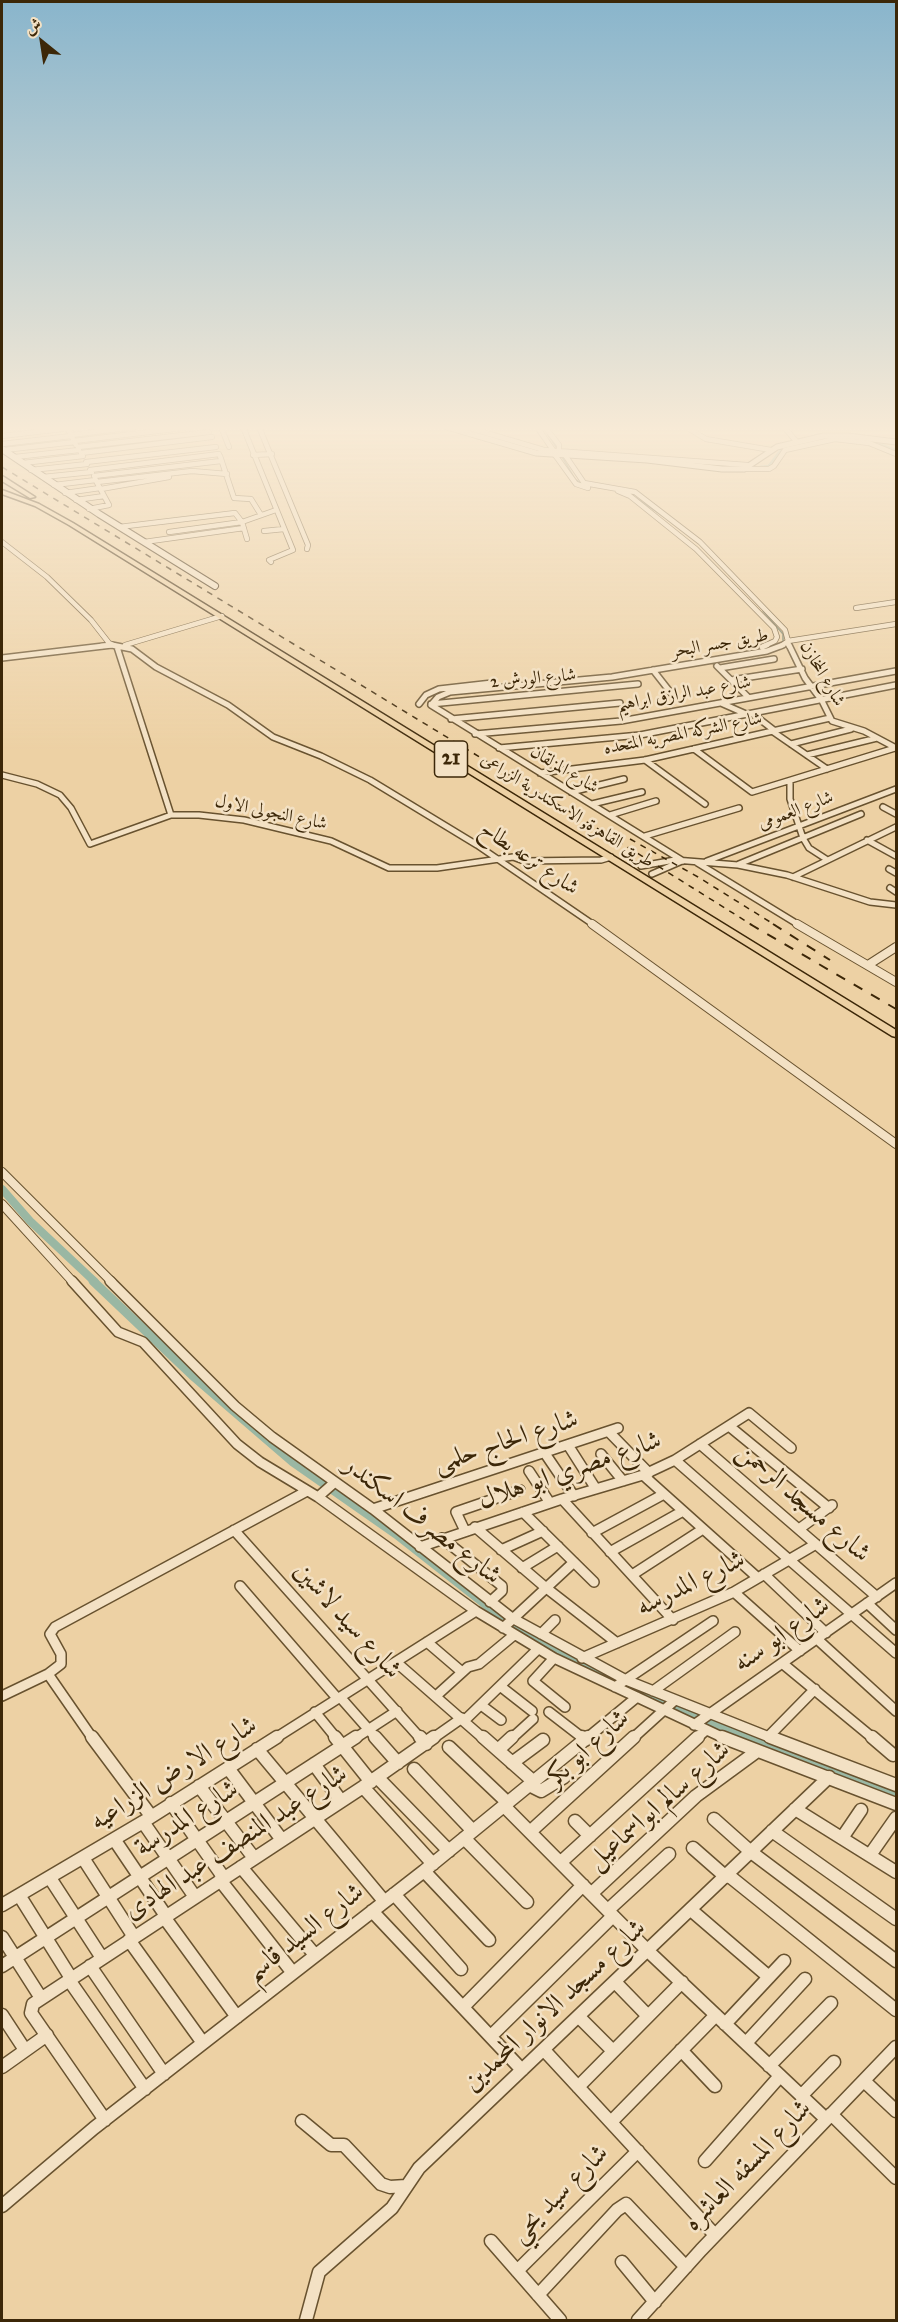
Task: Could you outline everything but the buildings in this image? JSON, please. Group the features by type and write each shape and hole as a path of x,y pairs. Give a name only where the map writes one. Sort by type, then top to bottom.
{"highway":[{"name":"طريق القاهرة, الاسكندرية الزراعى","path":"89,535 897,1034"},
{"name":"طريق القاهرة, الاسكندرية الزراعى","path":"98,535 897,1024"}],"main road":[{"path":"133,535 215,586"}],"street":[{"path":"144,542 183,535"},
{"path":"271,562 269,560 292,550 286,535"},
{"path":"304,535 307,549"},
{"name":"طريق جسر البحر","path":"419,704 431,692 447,687 602,675 755,649 775,641 777,633 770,625 712,564 680,535"},
{"name":"طريق جسر البحر","path":"431,705 438,696 450,692 594,679 712,661 773,649 787,642 787,633 780,624 691,535"},
{"path":"2,542 46,577 115,646 171,815"},
{"path":"856,608 897,602"},
{"path":"2,658 115,646 222,616"},
{"path":"770,625 780,624"},
{"path":"787,642 897,624"},
{"name":"شارع المخازن","path":"787,642 805,678 822,701 830,718 837,725 855,728 896,748"},
{"name":"شارع ترعه بطاح","path":"115,646 132,649 156,667 228,705 273,737 327,758 370,780 499,860 624,946 897,1144"},
{"path":"720,668 774,659"},
{"path":"712,661 748,698"},
{"path":"731,680 802,669"},
{"path":"653,670 671,693"},
{"name":"شارع عبد الرازق ابراهيم","path":"476,734 609,723 897,671"},
{"name":"شارع الورش 2","path":"431,705 638,684"},
{"path":"499,748 635,736 897,685"},
{"path":"451,719 620,703"},
{"path":"720,703 750,714 827,769"},
{"name":"شارع المزلقان","path":"431,705 683,861"},
{"name":"شارع الشركه المصريه المتحده","path":"540,773 645,760 830,718"},
{"path":"791,744 855,728"},
{"path":"807,755 877,738"},
{"path":"694,749 747,790 756,792 896,748"},
{"path":"645,760 705,804"},
{"name":"شارع النجولى الاول","path":"2,775 37,784 60,795 71,808 90,844 171,815 215,815 331,841 389,868 437,868 513,857 524,861 601,860 611,857"},
{"path":"572,792 624,779"},
{"path":"790,781 790,800 803,838 809,848 826,859"},
{"name":"شارع العمومى","path":"706,862 897,789"},
{"path":"592,804 642,792"},
{"path":"610,815 656,801"},
{"path":"883,807 897,814"},
{"path":"645,836 739,808"},
{"path":"738,865 861,814"},
{"path":"793,877 867,840 895,830"},
{"path":"867,840 897,856"},
{"path":"652,874 683,861"},
{"path":"641,866 658,862 683,861 738,865 793,877 863,900 897,905"},
{"path":"695,861 897,982"},
{"path":"889,869 897,873"},
{"path":"890,888 897,892"},
{"path":"868,965 897,947"},
{"name":"شارع مصرف اسكندر","path":"2,1172 235,1406 272,1437 373,1509 512,1618 626,1680 708,1714 897,1785"},
{"name":"شارع مصرف اسكندر","path":"2,1204 118,1332 143,1342 237,1444 260,1462 318,1497 476,1611 554,1658 705,1731 897,1804"},
{"name":"شارع مصري ابو هلال","path":"420,1547 562,1499 646,1474 675,1460 749,1413 791,1448"},
{"path":"729,1426 830,1507 799,1529"},
{"name":"شارع الحاج حلمى","path":"373,1509 614,1430 646,1474"},
{"name":"شارع مسجد الرحمن","path":"700,1444 877,1597"},
{"path":"568,1445 596,1489"},
{"path":"544,1452 574,1496"},
{"path":"601,1454 623,1481"},
{"path":"675,1460 897,1653"},
{"path":"529,1471 550,1503"},
{"path":"646,1474 683,1511 761,1576 897,1711"},
{"path":"318,1497 335,1482"},
{"name":"شارع مصري ابو هلال","path":"470,1529 456,1515 456,1512 520,1490"},
{"path":"2,1696 57,1669 62,1660 51,1638 51,1631 55,1627 307,1491"},
{"path":"592,1533 664,1494"},
{"path":"562,1499 674,1620"},
{"path":"610,1552 683,1511"},
{"path":"523,1512 594,1582"},
{"path":"470,1529 501,1550 617,1643"},
{"path":"632,1575 704,1529"},
{"name":"شارع سيد لاشين","path":"234,1530 426,1744"},
{"path":"501,1550 543,1531"},
{"path":"442,1538 502,1586 502,1592 490,1602"},
{"name":"شارع المدرسه","path":"582,1658 734,1592 816,1544"},
{"path":"522,1568 558,1546"},
{"path":"503,1628 574,1562"},
{"name":"شارع ابو سنه","path":"694,1725 897,1583"},
{"path":"240,1586 398,1763"},
{"path":"734,1592 800,1651"},
{"path":"867,1603 897,1630"},
{"name":"شارع الارض الزراعيه","path":"2,1905 147,1819 476,1611"},
{"path":"541,1634 555,1620"},
{"path":"615,1687 713,1621"},
{"path":"653,1691 735,1632"},
{"path":"436,1696 469,1666 479,1664 514,1635"},
{"path":"427,1642 462,1672"},
{"name":"شارع عبد المنصف عبد الهادى","path":"37,2001 464,1719 538,1649"},
{"path":"554,1658 534,1678 535,1683 565,1707"},
{"path":"396,1662 464,1719 541,1791 564,1777"},
{"path":"782,1663 893,1755"},
{"path":"48,1674 119,1776 147,1819 168,1858 195,1897"},
{"path":"498,1750 533,1715 500,1686"},
{"path":"768,1737 814,1689"},
{"name":"شارع السيد قاسم","path":"2,2206 105,2120 449,1851 637,1697"},
{"name":"شارع ابو بكر","path":"531,1831 675,1700"},
{"path":"481,1705 501,1720"},
{"name":"شارع المدرسة","path":"2,1966 397,1711"},
{"path":"315,1712 370,1782 428,1867 489,1940"},
{"path":"549,1712 585,1740"},
{"path":"561,1862 705,1731"},
{"path":"512,1763 543,1740"},
{"path":"449,1747 648,1951 801,2096 828,2116 897,2178"},
{"path":"257,1749 314,1819 460,1969"},
{"name":"شارع سالم ابواسماعيل","path":"463,2007 588,1889 696,1796 756,1752"},
{"path":"314,1764 342,1801"},
{"path":"228,1768 282,1840"},
{"path":"414,1769 527,1902"},
{"name":"شارع مسجد الانوار المحمدين","path":"306,2320 313,2302 314,2283 319,2272 392,2208 419,2169 829,1777"},
{"path":"370,1782 449,1851"},
{"path":"199,1786 254,1858"},
{"path":"171,1803 222,1879 293,1973"},
{"path":"795,1809 897,1872"},
{"path":"842,1838 861,1810"},
{"path":"870,1856 897,1818"},
{"path":"714,1819 751,1852 897,1961"},
{"path":"574,1821 590,1836"},
{"path":"772,1831 897,1919"},
{"path":"114,1839 165,1917 237,2017"},
{"path":"693,1848 897,2010"},
{"path":"491,2037 669,1854"},
{"path":"83,1858 131,1939 203,2043"},
{"path":"241,1867 315,1955"},
{"path":"50,1878 102,1958"},
{"path":"19,1895 70,1979 145,2089"},
{"path":"691,1910 769,1977"},
{"path":"372,1911 522,2070"},
{"path":"2,1937 15,1957 37,2001 31,2013 105,2120"},
{"path":"725,2024 784,1961"},
{"path":"90,1966 164,2074"},
{"path":"746,2043 805,1979"},
{"path":"615,1982 648,2016"},
{"path":"578,2086 682,1982"},
{"path":"769,2066 831,2003"},
{"path":"2,2015 25,2050"},
{"path":"611,2122 716,2015"},
{"path":"579,2016 613,2051"},
{"path":"2,2067 47,2035"},
{"path":"544,2050 715,2235"},
{"path":"681,2050 715,2085"},
{"name":"شارع المسقه العاشره","path":"638,2320 828,2116 894,2055"},
{"path":"801,2096 834,2062"},
{"path":"705,2161 780,2076"},
{"path":"864,2081 897,2111"},
{"path":"302,2121 331,2145 344,2145 381,2184 390,2187 406,2186"},
{"name":"شارع سيد يحي","path":"517,2271 638,2151"},
{"path":"538,2295 621,2206 631,2207 686,2266"},
{"path":"491,2241 560,2320"},
{"path":"622,2262 655,2302"}],"waterway":[{"path":"763,611 783,634 783,642"},
{"path":"2,1189 30,1221 95,1282"},
{"path":"93,1281 192,1375 293,1462 396,1534 527,1637 609,1679"},
{"path":"620,1685 754,1739"},
{"path":"750,1737 896,1796"}],"railway":[{"path":"115,535 752,925"},
{"path":"630,839 698,877 775,925"},
{"path":"750,924 896,1009"},
{"path":"773,924 830,960"}]}
